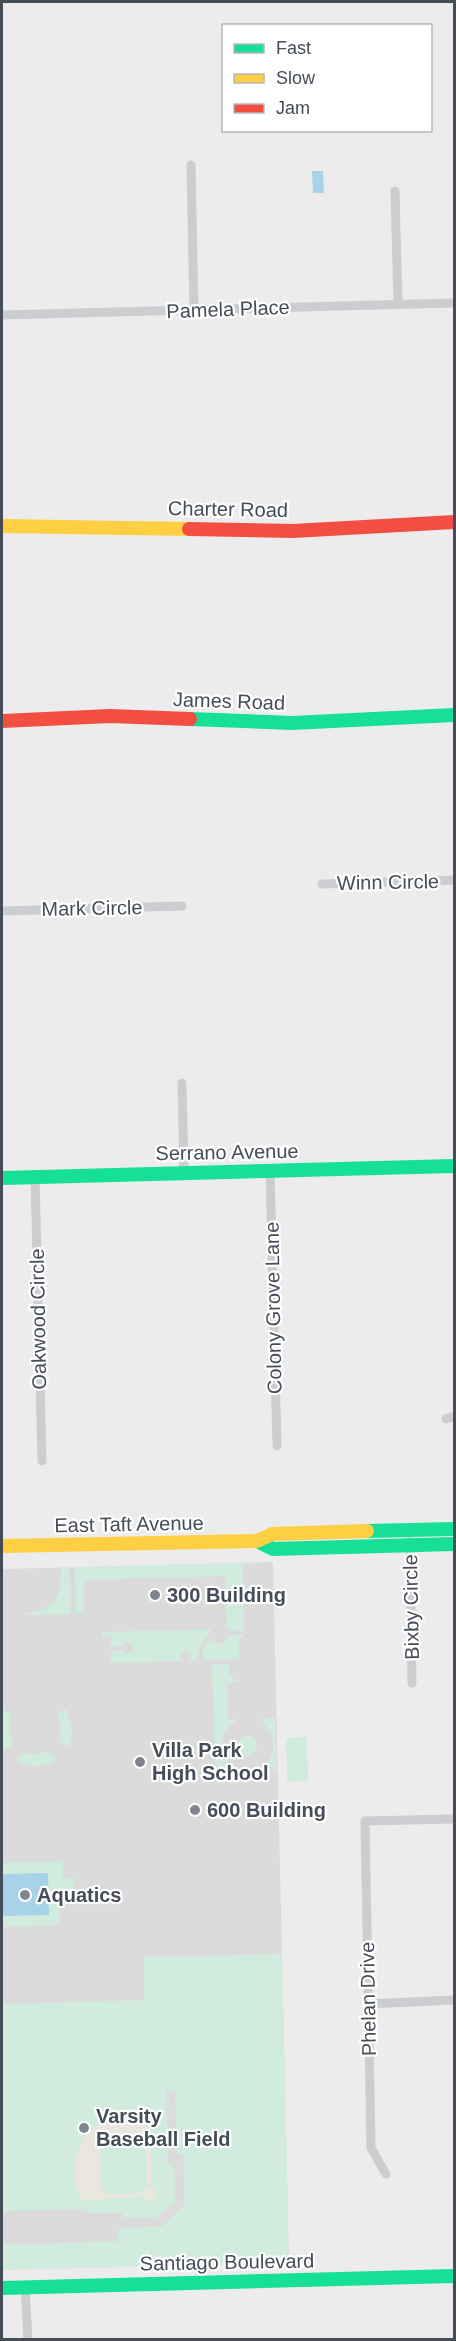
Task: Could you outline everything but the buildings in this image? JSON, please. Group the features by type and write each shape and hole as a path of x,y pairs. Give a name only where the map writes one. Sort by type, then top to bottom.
{"street":[{"path":"191,165 194,310"},
{"path":"395,191 398,304"},
{"name":"Pamela Place","path":"2,315 454,303"},
{"name":"Charter Road","path":"2,526 293,531 454,522"},
{"name":"James Road","path":"2,721 110,716 292,723 454,715"},
{"name":"Winn Circle","path":"322,884 454,880"},
{"name":"Mark Circle","path":"2,910 182,906"},
{"path":"182,1083 184,1173"},
{"name":"Serrano Avenue","path":"2,1178 454,1166"},
{"name":"Colony Grove Lane","path":"270,1171 277,1446"},
{"name":"Oakwood Circle","path":"35,1177 42,1461"},
{"name":"East Taft Avenue","path":"2,1545 257,1541 272,1534 454,1529"},
{"name":"Bixby Circle","path":"410,1530 412,1683"},
{"name":"East Taft Avenue","path":"257,1541 273,1549 454,1544"},
{"name":"Phelan Drive","path":"386,2174 371,2148 365,1821 454,1819"},
{"path":"368,2004 453,2000"},
{"name":"Santiago Boulevard","path":"2,2288 454,2276"},
{"path":"25,2287 28,2340"}],"shaded area":[{"name":"Villa Park High School","path":"273,1562 289,2263 2,2270 2,1569"}],"green space":[{"path":"243,1563 244,1631 229,1631 227,1628 225,1576 84,1580 84,1613 76,1614 75,1567"},
{"path":"69,1567 71,1614 24,1615 43,1609 53,1602 59,1592 61,1568"},
{"path":"211,1629 200,1648 198,1660 188,1661 191,1656 184,1651 180,1656 183,1661 111,1663 111,1651 121,1650 128,1654 133,1650 131,1643 125,1641 121,1646 111,1646 111,1637 102,1637 102,1632"},
{"path":"229,1635 244,1635 239,1640 239,1659 202,1660 204,1648 211,1639 216,1643 223,1643"},
{"path":"229,1664 229,1674 233,1675 233,1680 243,1681 228,1683 228,1719 238,1719 226,1730 222,1749 233,1768 215,1768 212,1665"},
{"path":"67,1709 72,1730 69,1747 58,1741 61,1726 57,1714"},
{"path":"2,1710 12,1714 8,1727 13,1745 3,1750"},
{"path":"263,1718 275,1718 276,1770 263,1769 271,1756 274,1745"},
{"path":"247,1736 254,1739 257,1746 254,1753 247,1756 240,1753 237,1746 240,1739"},
{"path":"307,1737 308,1781 287,1782 286,1738"},
{"path":"49,1751 56,1760 46,1765 31,1766 16,1761 22,1752 37,1755"},
{"path":"63,1861 63,1878 75,1878 73,1901 60,1902 60,1925 2,1927 2,1863"},
{"path":"282,1954 289,2263 2,2270 2,2245 118,2241 118,2230 121,2228 164,2226 185,2204 183,2154 177,2154 175,2091 166,2091 168,2164 174,2164 175,2201 159,2217 123,2218 122,2213 89,2213 82,2210 2,2211 2,2004 144,2000 144,1957"}],"sand":[{"path":"113,2119 136,2120 151,2125 151,2186 156,2191 155,2199 148,2201 142,2196 83,2201 75,2176 77,2152 82,2141 100,2124","holes":["138,2145 146,2151 148,2185 142,2193 107,2194 101,2188 100,2152 106,2146"]}],"water":[{"path":"312,171 323,171 324,193 313,193"},
{"name":"Aquatics","path":"48,1873 49,1915 3,1916 2,1874"}],"traffic: fast":[{"path":"190,719 292,723 454,715"},
{"path":"2,1178 454,1166"},
{"path":"367,1531 454,1529"},
{"path":"257,1541 273,1549 454,1544"},
{"path":"2,2288 454,2276"}],"traffic: slow":[{"path":"2,526 189,529"},
{"path":"2,1546 257,1541 272,1534 367,1531"}],"traffic: jam":[{"path":"189,529 293,531 454,522"},
{"path":"2,721 110,716 190,719"}],"place":[{"name":"300 Building","path":"155,1595"},
{"name":"Villa Park High School","path":"140,1762"},
{"name":"600 Building","path":"195,1810"},
{"name":"Aquatics","path":"25,1895"},
{"name":"Varsity Baseball Field","path":"84,2128"}]}
